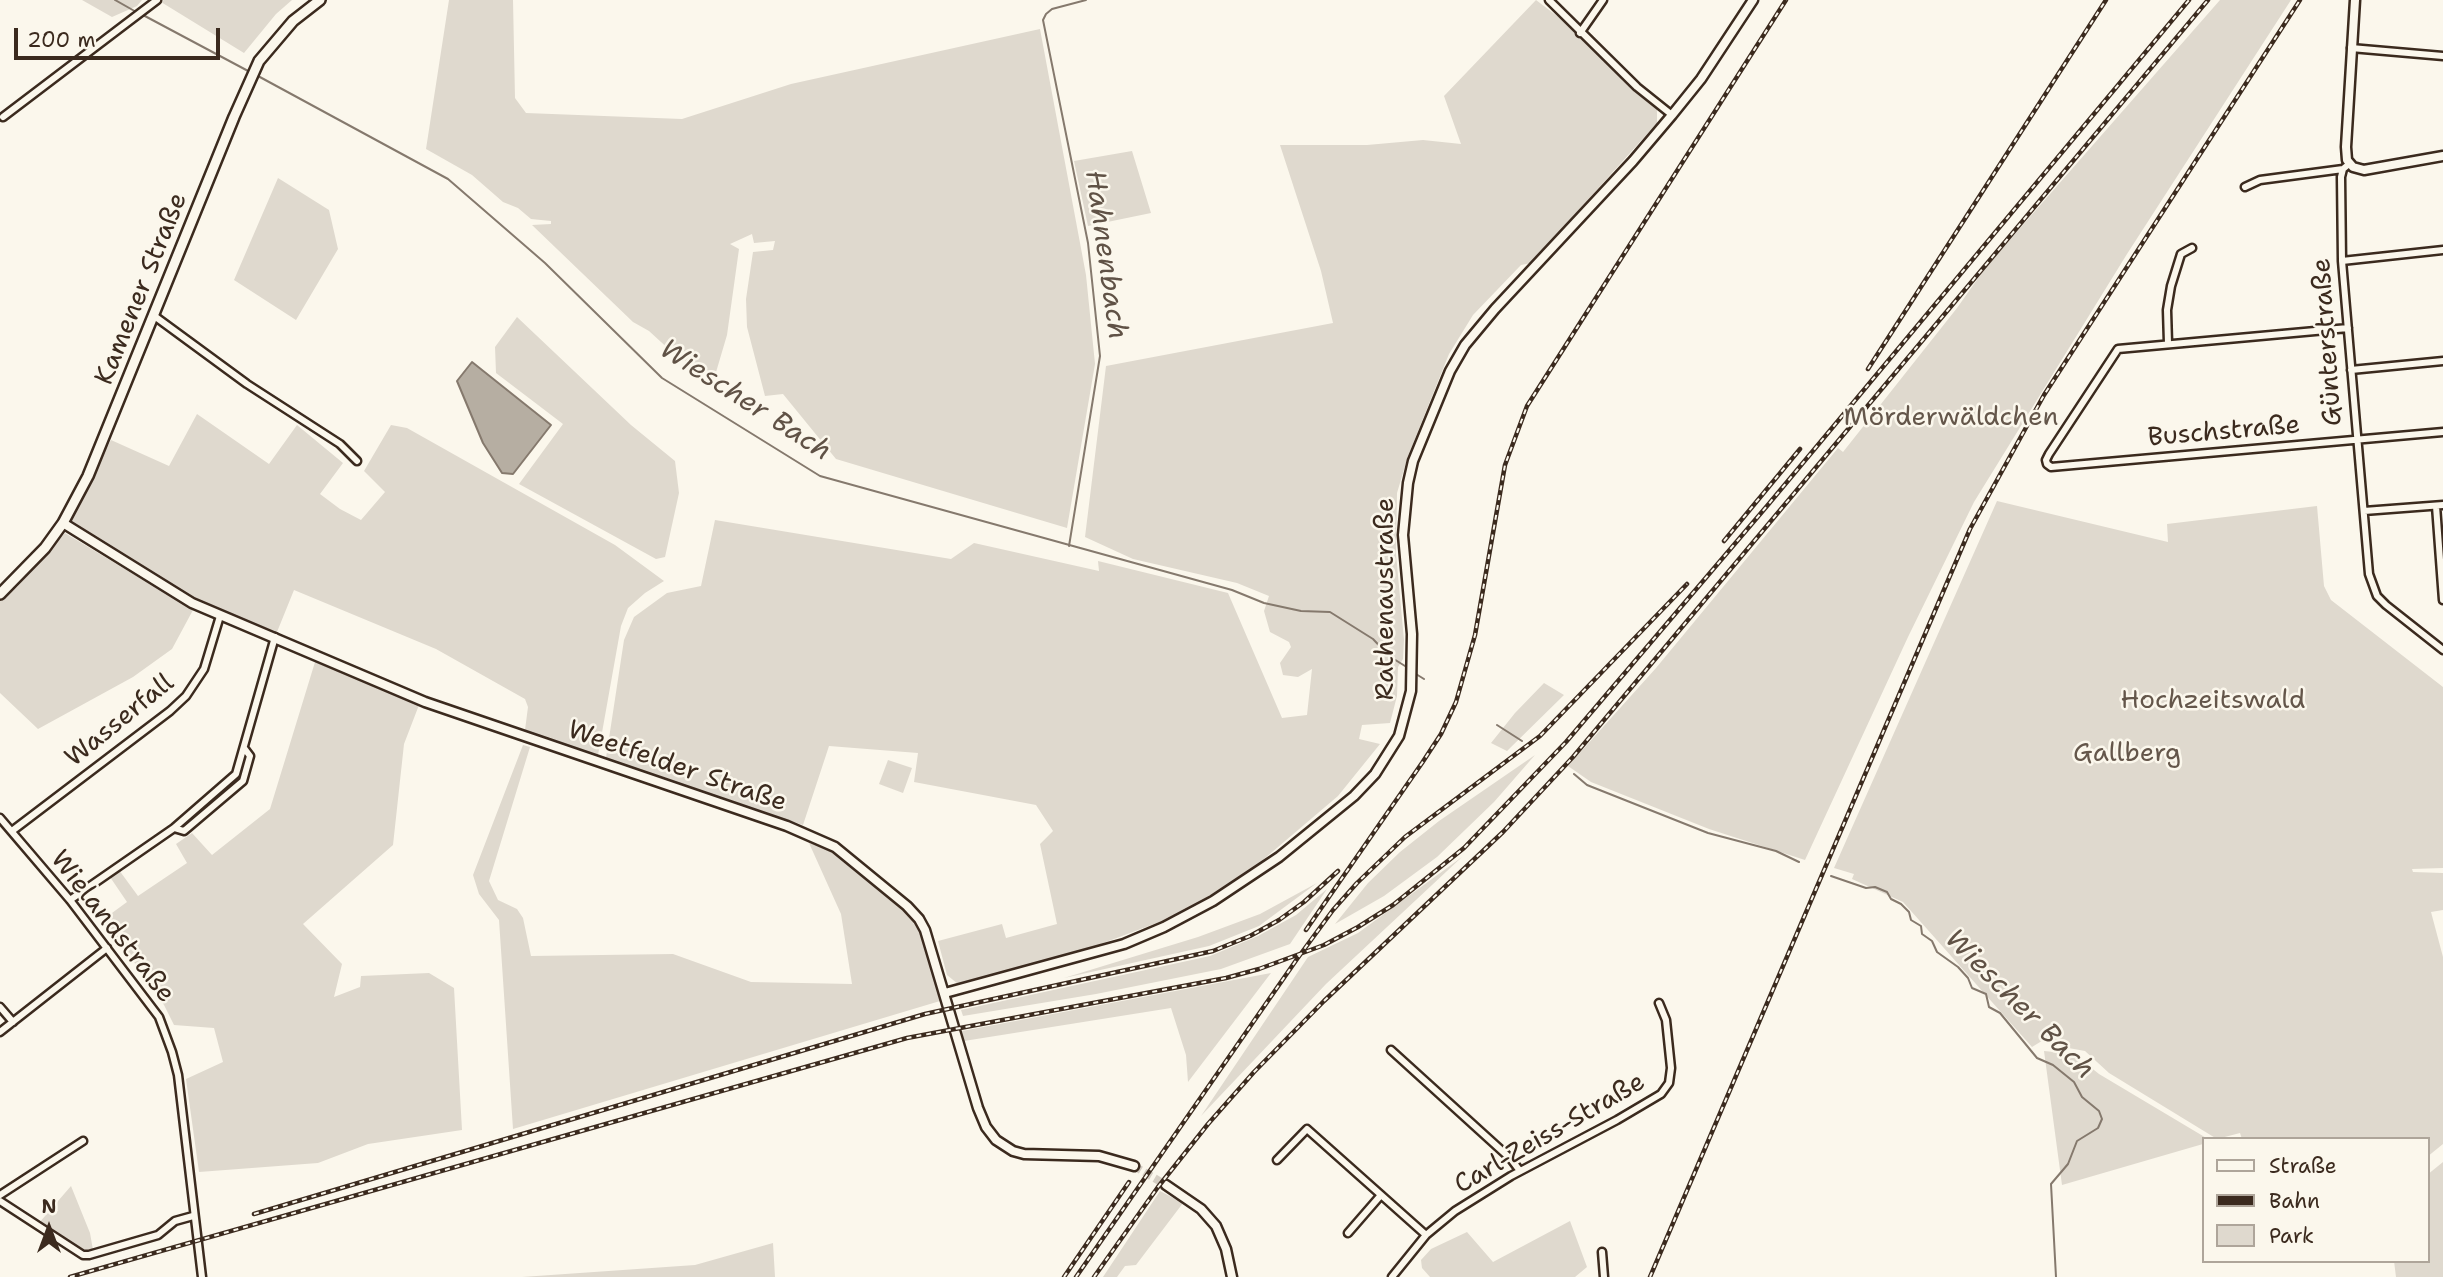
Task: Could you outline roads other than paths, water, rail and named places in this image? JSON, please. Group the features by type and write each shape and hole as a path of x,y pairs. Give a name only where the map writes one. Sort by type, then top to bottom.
{"main road":[{"name":"Kamener Straße","path":"0,594 45,548 63,523 100,447 259,61 293,21 320,0"}],"street":[{"path":"1549,0 1637,87 1672,116"},
{"path":"1580,33 1603,0"},
{"name":"Rathenaustraße","path":"945,993 1124,944 1187,915 1279,857 1329,818 1375,774 1399,736 1409,703 1412,645 1404,550 1404,502 1413,461 1445,383 1465,345 1494,309 1672,116 1701,79 1753,0"},
{"name":"Günterstraße","path":"2355,0 2346,167 2340,185 2342,261 2369,574 2377,596 2442,647"},
{"path":"3,117 155,2"},
{"path":"2351,48 2443,56"},
{"path":"2245,187 2260,180 2346,167 2364,170 2443,156"},
{"path":"2192,248 2181,254 2171,286 2167,310 2168,343 2348,328"},
{"path":"2342,261 2443,250"},
{"path":"153,315 247,384 340,444 357,461"},
{"name":"Buschstraße","path":"2168,343 2123,348 2115,352 2047,457 2046,463 2051,467 2443,432"},
{"path":"2351,370 2443,361"},
{"path":"2364,511 2439,505 2443,600"},
{"name":"Weetfelder Straße","path":"63,523 192,603 425,702 788,826 828,843 855,862 919,919 932,947 982,1119 996,1140 1013,1151 1024,1154 1099,1156 1134,1166"},
{"name":"Wasserfall","path":"12,831 186,696 204,669 220,616"},
{"path":"70,900 174,828 236,774 275,637"},
{"path":"174,828 184,831 243,781 250,756 244,748"},
{"path":"218,790 224,797"},
{"path":"206,800 212,808"},
{"name":"Wielandstraße","path":"0,818 70,900 159,1017 178,1075 202,1277"},
{"path":"0,1032 107,948"},
{"name":"Carl-Zeiss-Straße","path":"1392,1277 1426,1235 1455,1211 1520,1171 1617,1121 1661,1094 1671,1076 1666,1020 1659,1003"},
{"path":"0,1007 13,1022"},
{"path":"1391,1050 1511,1159 1520,1171"},
{"path":"1277,1160 1307,1129 1426,1235"},
{"path":"0,1195 83,1141"},
{"path":"1166,1185 1202,1209 1216,1226 1226,1249 1232,1277"},
{"path":"1348,1233 1381,1195"},
{"path":"0,1201 83,1255 158,1235 175,1221 193,1216"},
{"path":"1602,1251 1604,1277"}],"waterway":[{"path":"115,0 138,13"},
{"name":"Hahnenbach","path":"1069,546 1100,356 1088,243 1043,20 1052,9 1086,0"},
{"path":"143,15 250,72"},
{"name":"Wiescher Bach","path":"258,76 448,179 545,263 662,378 820,476 1232,590 1264,603 1301,611 1330,612 1373,639 1389,656 1405,666"},
{"name":"Wiescher Bach","path":"1416,674 1424,679"},
{"name":"Wiescher Bach","path":"1497,725 1522,741"},
{"name":"Wiescher Bach","path":"1574,774 1587,785 1708,833 1776,851 1799,862"},
{"name":"Wiescher Bach","path":"1831,876 1866,888 1875,887 1887,892 1891,899 1901,904 1909,912 1911,920 1921,926 1922,934 1932,941 1937,952 1958,967 1968,978 1972,988 1986,994 1989,1007 2000,1013 2037,1058 2053,1065 2074,1082 2082,1097 2099,1111 2102,1119 2098,1128 2077,1141 2068,1164 2051,1184 2056,1277"}],"tunnel":[{"path":"1134,1166 1166,1185"}],"railway":[{"path":"1306,930 1422,763 1441,734 1456,702 1475,635 1505,465 1527,406 1786,0"},
{"path":"1868,369 2106,0"},
{"path":"70,1277 907,1038 1226,978 1324,945 1358,927 1393,905 1464,848 1566,742 1767,506 2189,0"},
{"path":"1094,1277 1158,1187 1254,1072 1324,1001 1503,832 1573,757 2208,0"},
{"path":"1650,1277 1970,529 2044,395 2300,0"},
{"path":"1724,541 1800,449"},
{"path":"1076,1277 1333,910 1405,837 1540,736 1687,584"},
{"path":"254,1214 925,1014 1213,951 1250,936 1279,920 1304,902 1338,871"},
{"path":"1064,1277 1129,1182"}],"park label":[{"name":"Mörderwäldchen","path":"1951,418"},
{"name":"Hochzeitswald","path":"2213,701"},
{"name":"Gallberg","path":"2127,754"}]}
